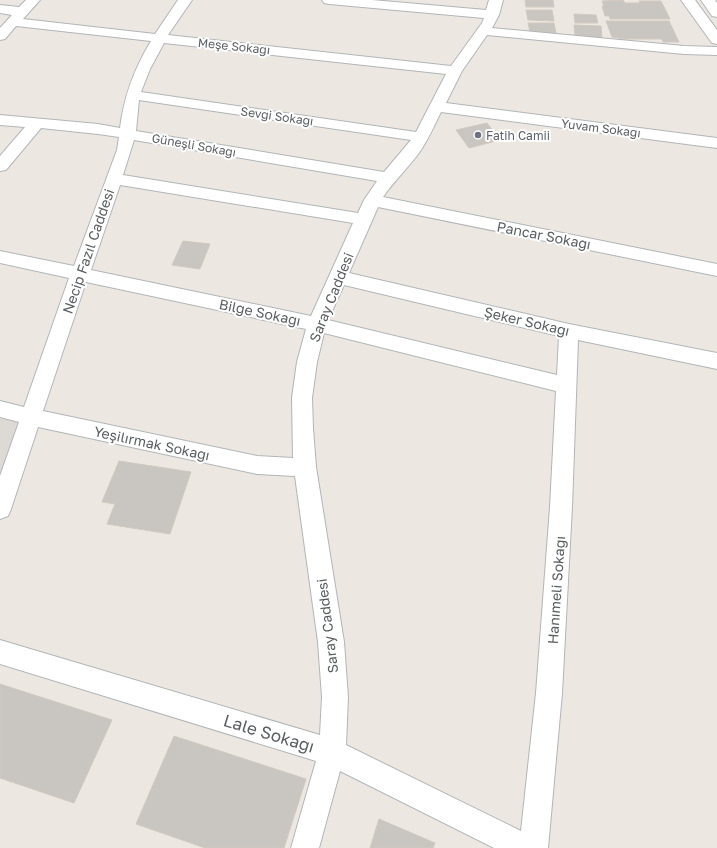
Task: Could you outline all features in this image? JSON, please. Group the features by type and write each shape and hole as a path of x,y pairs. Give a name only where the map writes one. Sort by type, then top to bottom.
{"street":[{"path":"0,36 33,0"},
{"name":"Necip Fazıl Caddesi","path":"0,509 80,274 123,155 133,95 138,81 160,37 185,0"},
{"path":"329,0 491,15 684,50 717,51"},
{"path":"688,0 717,40"},
{"path":"708,0 717,13"},
{"path":"0,9 23,12"},
{"name":"Saray Caddesi","path":"305,848 332,752 335,697 331,642 305,466 302,428 302,398 307,362 317,324 372,200 388,178 412,151 438,107 456,71 491,15"},
{"name":"Meşe Sokağı","path":"13,22 160,37 456,71"},
{"name":"Sevgi Sokağı","path":"133,95 421,137"},
{"name":"Yuvam Sokağı","path":"438,107 717,143"},
{"name":"Güneşli Sokağı","path":"0,120 127,134 388,178"},
{"path":"0,166 36,124"},
{"path":"114,179 363,219"},
{"name":"Pancar Sokağı","path":"372,200 717,270"},
{"name":"Bilge Sokağı","path":"0,258 317,324 566,385"},
{"name":"Şeker Sokağı","path":"338,277 569,331 717,361"},
{"name":"Hanımeli Sokağı","path":"534,848 549,693 562,507 569,331"},
{"name":"Yeşilırmak Sokağı","path":"0,409 31,417 257,465 281,467 305,466"},
{"name":"Lale Sokağı","path":"0,652 332,752 525,848"}],"shaded area":[{"path":"0,418 20,423 0,475"}],"building":[{"path":"525,0 553,0 554,7 526,7"},
{"path":"623,0 625,3 640,3 639,1 661,1 670,19 610,19 609,16 605,16 602,1"},
{"path":"526,10 552,10 554,21 528,20"},
{"path":"574,14 596,15 598,23 575,23"},
{"path":"606,21 669,21 679,42 663,42 662,39 625,39 612,37"},
{"path":"528,23 554,23 556,33 530,32"},
{"path":"574,25 601,26 602,38 575,36"},
{"name":"Fatih Camii","path":"487,123 500,140 469,148 456,130"},
{"path":"183,241 210,244 200,269 172,265"},
{"path":"119,461 191,472 170,534 107,524 115,504 102,502"},
{"path":"0,684 112,720 74,803 0,778"},
{"path":"174,736 306,779 284,848 205,848 136,824"},
{"path":"379,819 435,843 433,848 370,848"}],"place":[{"name":"Fatih Camii","path":"478,135"}]}
